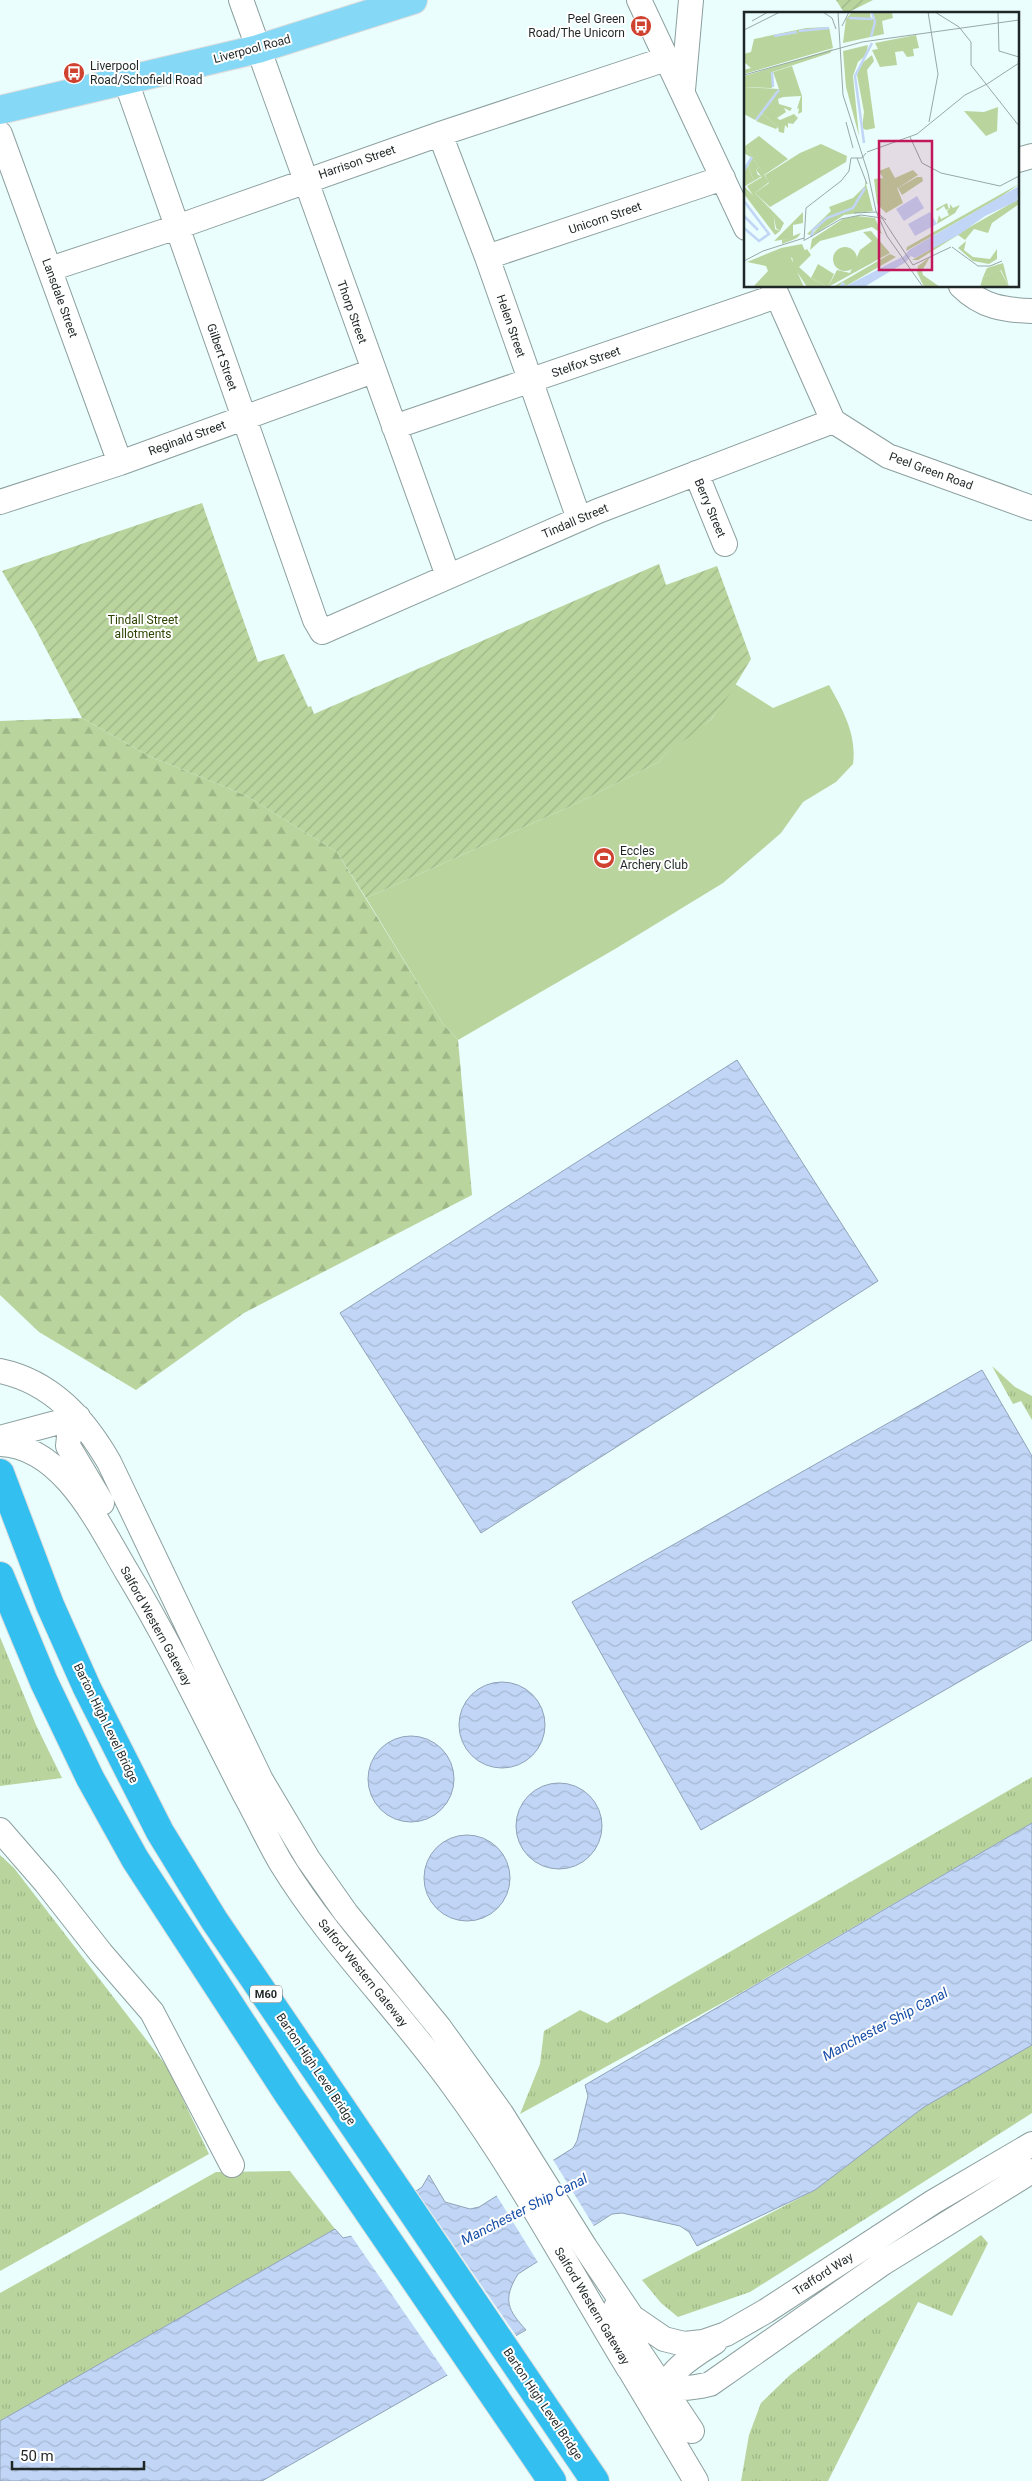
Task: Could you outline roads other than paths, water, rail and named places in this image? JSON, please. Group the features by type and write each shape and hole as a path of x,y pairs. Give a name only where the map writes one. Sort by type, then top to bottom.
{"highway":[{"name":"Barton High Level Bridge","path":"0,1473 50,1605 87,1688 160,1832 214,1920 595,2481"},
{"name":"M60","path":"0,1576 44,1682 90,1778 135,1859 288,2094 552,2481"}],"main road":[{"name":"Liverpool Road","path":"0,110 258,49 413,0"}],"street":[{"name":"Thorp Street","path":"241,0 448,576"},
{"path":"639,0 666,59 683,90 744,224"},
{"path":"683,90 691,0"},
{"name":"Harrison Street","path":"50,269 177,227 305,180 666,59"},
{"name":"Gilbert Street","path":"126,81 243,418 315,620 322,632"},
{"name":"Lansdale Street","path":"0,134 120,463"},
{"name":"Helen Street","path":"440,134 487,258 579,519"},
{"name":"Unicorn Street","path":"487,258 723,178"},
{"path":"963,288 972,296 1002,310 1032,311"},
{"path":"775,291 833,421"},
{"name":"Stelfox Street","path":"394,428 530,381 775,291"},
{"name":"Reginald Street","path":"0,502 120,463 373,371"},
{"name":"Tindall Street","path":"322,632 579,519 833,421"},
{"name":"Peel Green Road","path":"833,421 888,456 1032,508"},
{"name":"Berry Street","path":"696,473 725,544"},
{"name":"Salford Western Gateway","path":"0,1371 42,1387 59,1399 90,1431 109,1462 261,1780 308,1859 346,1913 439,2027 501,2113 530,2159 629,2368 642,2379 663,2388 678,2390 710,2384"},
{"path":"0,1438 78,1417"},
{"path":"78,1417 70,1427 68,1446 120,1534 129,1575"},
{"name":"Salford Western Gateway","path":"0,1444 16,1446 34,1454 68,1480 84,1500 154,1617 281,1862 345,1954 412,2032 452,2084 510,2171 575,2253 616,2293"},
{"path":"0,1830 46,1883 101,1954 152,2012 232,2164"},
{"name":"Trafford Way","path":"616,2293 632,2317 664,2339 684,2344 703,2342 726,2334 766,2311 933,2202 1032,2144"},
{"name":"Trafford Way","path":"710,2384 883,2263 1032,2171"},
{"path":"616,2293 617,2312 636,2347 692,2431"},
{"path":"658,2421 663,2388 682,2365 726,2334"},
{"path":"629,2368 658,2421 696,2481"},
{"path":"696,2481 692,2431 699,2398 710,2384"}],"water":[{"path":"737,1060 878,1281 481,1533 340,1313"},
{"path":"982,1370 1032,1456 1032,1640 701,1830 572,1602"},
{"path":"502,1682 519,1685 533,1694 542,1708 545,1725 542,1742 533,1756 519,1765 502,1768 485,1765 471,1756 462,1742 459,1725 462,1708 471,1694 485,1685"},
{"path":"411,1736 428,1739 442,1748 451,1762 454,1779 451,1796 442,1810 428,1819 411,1822 394,1819 380,1810 371,1796 368,1779 371,1762 380,1748 394,1739"},
{"path":"559,1783 576,1786 590,1795 599,1809 602,1826 599,1843 590,1857 576,1866 559,1869 542,1866 528,1857 519,1843 516,1826 519,1809 528,1795 542,1786"},
{"name":"Manchester Ship Canal","path":"1032,1823 1032,2045 924,2107 815,2190 697,2246 689,2232 680,2226 622,2213 612,2214 518,2274 510,2291 509,2304 511,2310 526,2330 262,2481 0,2481 0,2421 335,2229 343,2238 352,2236 422,2187 429,2175 445,2202 470,2209 479,2207 573,2148 577,2141 588,2096 585,2085"},
{"path":"467,1835 484,1838 498,1847 507,1861 510,1878 507,1895 498,1909 484,1918 467,1921 450,1918 436,1909 427,1895 424,1878 427,1861 436,1847 450,1838"}],"place":[{"name":"Peel Green Road/The Unicorn","path":"641,26"},
{"name":"Liverpool Road/Schofield Road","path":"74,73"},
{"name":"Eccles Archery Club","path":"604,858"}],"park label":[{"name":"Tindall Street allotments","path":"143,627"}]}
